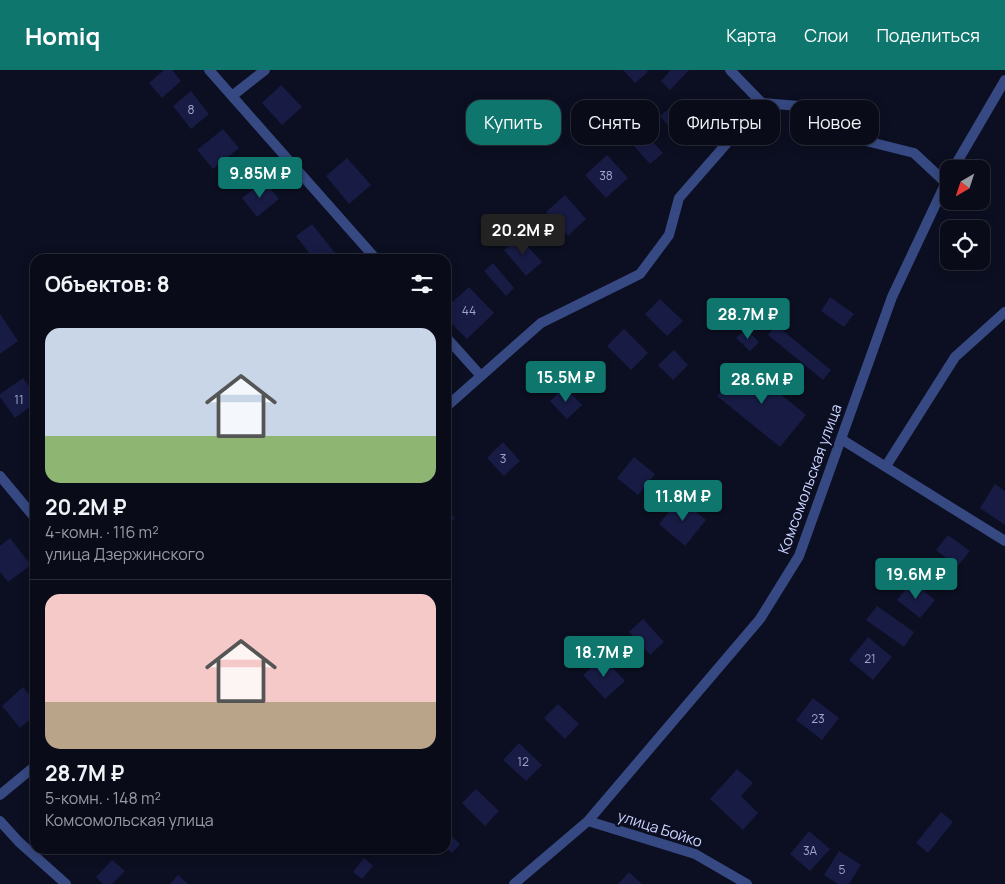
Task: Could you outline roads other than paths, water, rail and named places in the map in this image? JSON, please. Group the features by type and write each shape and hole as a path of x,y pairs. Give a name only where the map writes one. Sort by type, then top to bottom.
{"street":[{"path":"209,70 372,254"},
{"path":"232,96 265,70"},
{"path":"730,70 758,100"},
{"path":"958,160 1005,80"},
{"path":"780,105 799,106 866,140 914,153 940,173"},
{"path":"451,403 541,323 640,274 668,235 679,198 726,145"},
{"name":"Комсомольская улица","path":"514,884 588,821 760,619 799,556 892,297 940,194"},
{"path":"886,466 955,357 1005,312"},
{"path":"451,343 481,376"},
{"path":"841,439 1005,541"},
{"path":"0,476 30,512"},
{"path":"0,795 30,770"},
{"path":"0,821 30,852"},
{"name":"улица Бойко","path":"588,821 695,854 747,884"},
{"path":"32,854 66,884"}]}
